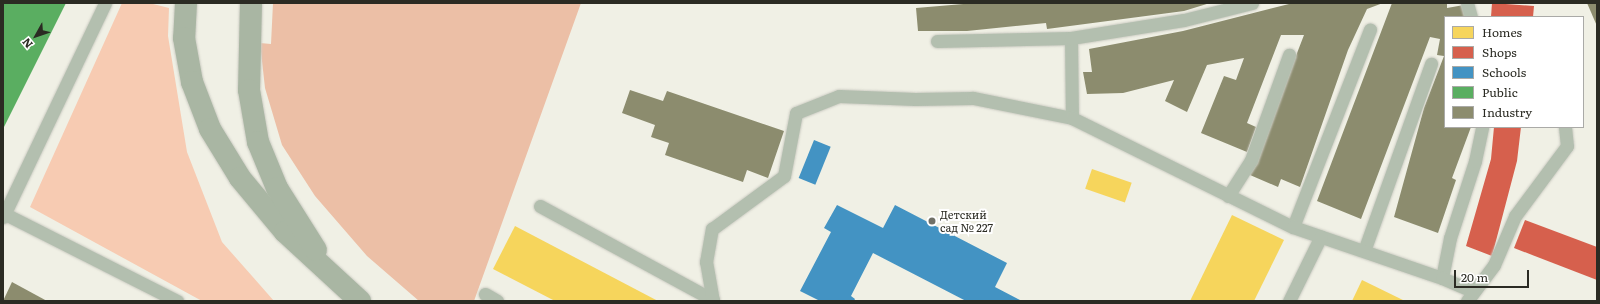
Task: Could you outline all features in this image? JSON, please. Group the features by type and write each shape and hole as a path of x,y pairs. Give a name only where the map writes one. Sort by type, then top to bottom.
{"main road":[{"path":"186,3 184,38 191,75 210,129 240,178 284,232 352,294"},
{"path":"251,3 249,90 258,142 277,188 305,234 352,294"}],"lane":[{"path":"105,3 4,216 177,301"},
{"path":"937,41 1071,38 1184,20 1252,3"},
{"path":"1466,3 1471,16"},
{"path":"1293,227 1370,30"},
{"path":"1071,38 1072,118"},
{"path":"1228,196 1251,160 1289,55"},
{"path":"1364,251 1431,64"},
{"path":"713,301 706,262 712,229 784,176 796,113 838,96 915,99 973,98 1072,118 1293,227 1442,278 1469,296 1494,265 1515,216 1568,146 1565,128"},
{"path":"1442,278 1450,238 1476,161 1482,128"},
{"path":"540,206 713,301"},
{"path":"1289,301 1321,236"},
{"path":"485,294 497,301"}],"shaded area":[{"path":"122,3 149,3 169,8 168,36 187,152 222,242 274,301 202,301 30,207"},
{"path":"273,3 581,3 474,301 419,301 367,256 315,196 282,145 265,88 260,43 271,44"}],"building: Homes":[{"path":"1092,169 1132,183 1125,203 1085,189"},
{"path":"1232,215 1284,240 1254,301 1190,301"},
{"path":"515,226 658,301 555,301 493,269"},
{"path":"1362,280 1405,301 1352,301"}],"building: Shops":[{"path":"1492,3 1534,6 1533,16 1491,16"},
{"path":"1494,128 1521,128 1517,161 1492,256 1466,246 1491,159"},
{"path":"1525,220 1597,247 1597,280 1514,248"}],"building: Schools":[{"path":"814,140 831,147 815,185 799,178"},
{"path":"837,205 883,228 895,205 1007,263 995,287 1022,301 966,301 873,253 851,296 855,299 854,301 820,301 800,291 831,232 824,228"}],"building: Public":[{"path":"3,3 66,3 3,129"}],"building: Industry":[{"path":"975,3 1210,3 1184,11 1047,29 1046,23 967,31 918,31 916,8"},
{"path":"1293,3 1383,3 1367,9 1348,50 1300,187 1281,179 1278,187 1250,175 1304,35 1281,35 1247,123 1256,127 1247,152 1201,133 1224,76 1236,80 1244,58 1207,65 1187,112 1165,101 1174,80 1123,93 1087,94 1083,72 1092,72 1089,49 1183,31"},
{"path":"1392,3 1447,3 1447,8 1464,5 1465,16 1444,16 1444,56 1437,55 1440,39 1430,37 1361,219 1317,201"},
{"path":"1587,3 1597,3 1597,26"},
{"path":"1444,56 1444,128 1471,128 1452,178 1456,180 1438,233 1394,217 1424,108"},
{"path":"630,90 663,101 667,91 784,131 768,178 747,170 743,182 665,155 669,143 651,137 655,125 622,113"},
{"path":"12,282 47,301 3,301"}],"place":[{"name":"Детский сад № 227","path":"932,221"}]}
